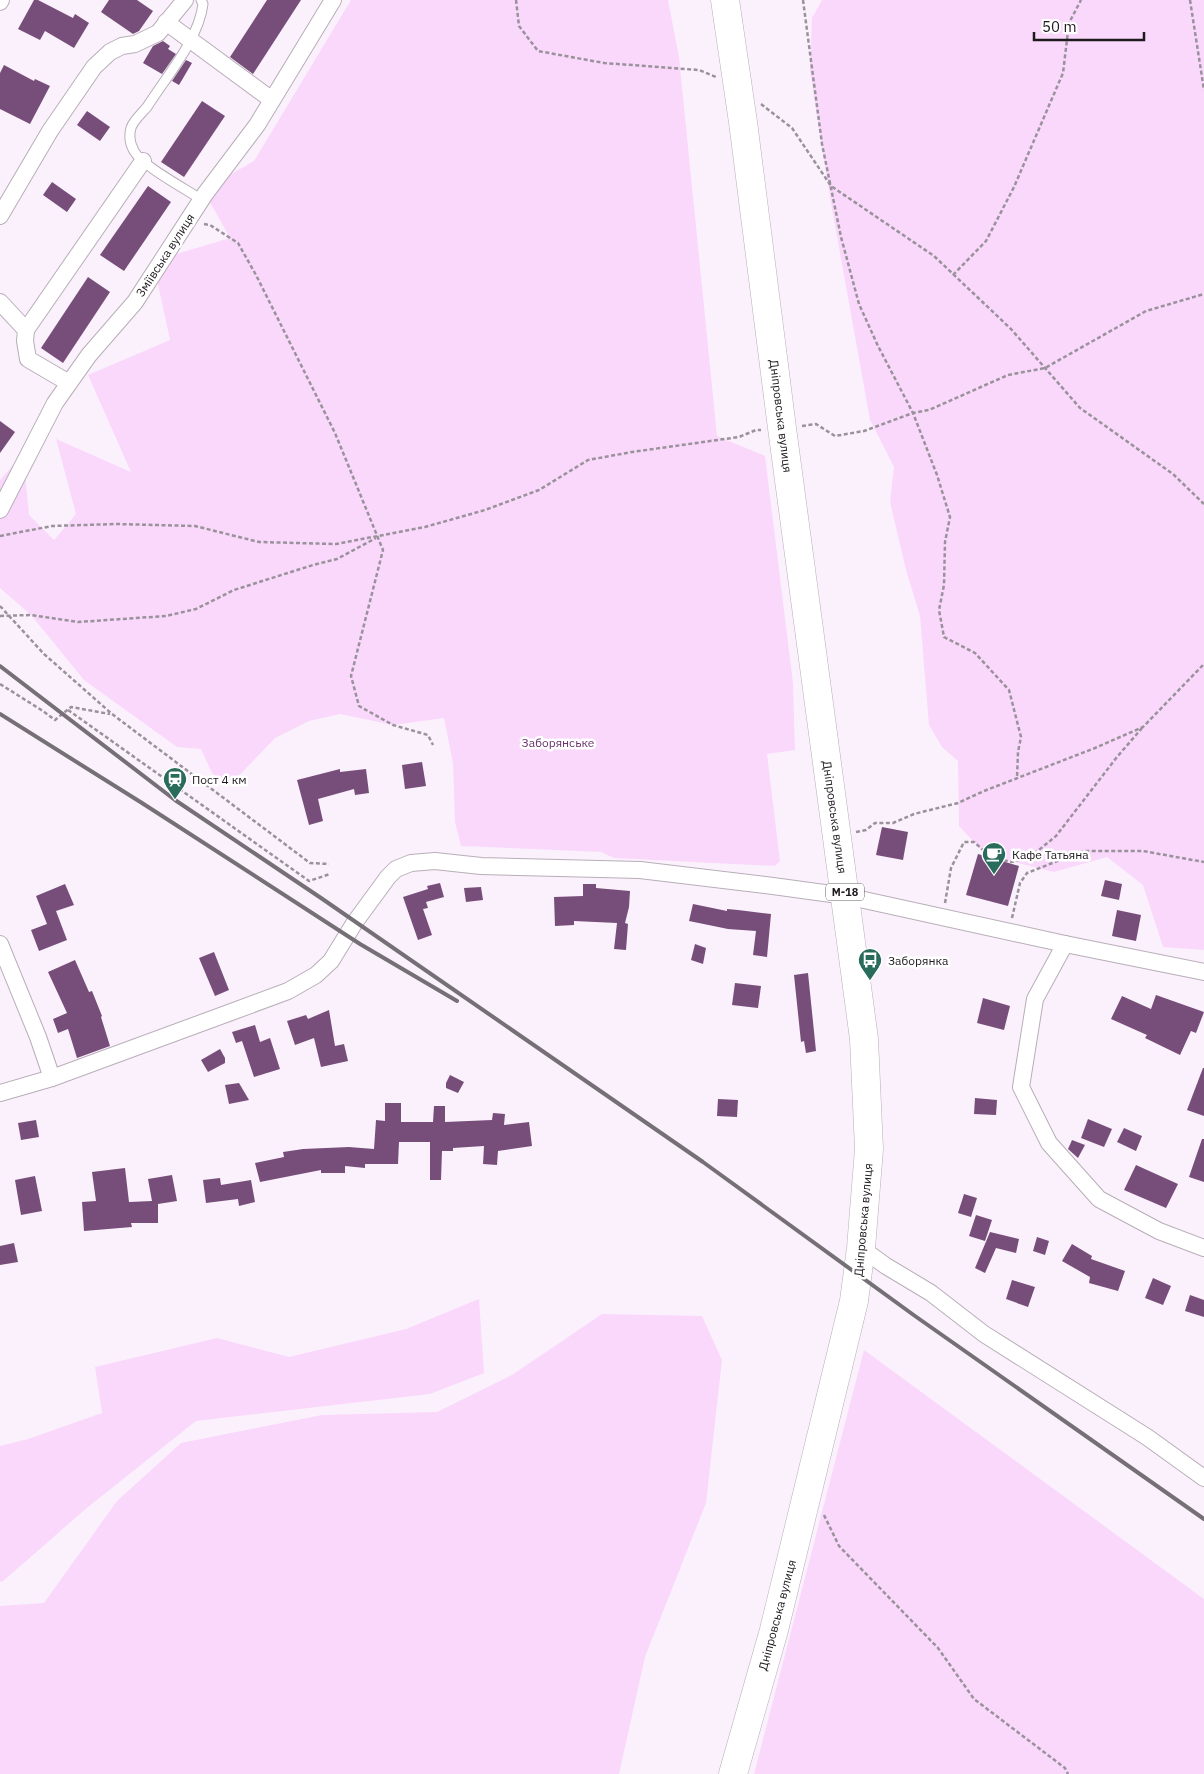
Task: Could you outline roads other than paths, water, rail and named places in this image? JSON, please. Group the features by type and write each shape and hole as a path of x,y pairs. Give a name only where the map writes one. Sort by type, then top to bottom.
{"highway":[{"name":"Дніпровська вулиця","path":"725,0 864,1039 869,1149 861,1248 854,1301 774,1630 733,1774"}],"street":[{"path":"0,216 50,131 94,67 110,52 122,46 135,44 158,33 184,0"},
{"name":"Зміївська вулиця","path":"0,510 55,403 89,356 135,302 188,220 257,125 334,0"},
{"path":"166,22 272,100"},
{"path":"69,383 28,359 25,341 26,330 143,161"},
{"path":"0,302 26,330"},
{"path":"0,1093 52,1078 288,991 316,975 331,961 355,922 388,877 396,868 411,863 435,861 481,866 640,870 846,896 1010,933 1204,972"},
{"path":"0,944 38,1037 52,1078"},
{"path":"1065,944 1035,999 1021,1087 1049,1143 1099,1199 1159,1231 1204,1248"},
{"path":"861,1248 886,1266 931,1293 984,1334 1147,1438 1204,1478"}],"lane":[{"path":"201,0 203,4 202,17 190,40 131,128 130,141 134,152 143,161 202,200"}],"railway":[{"path":"0,666 175,800 321,898 703,1162 915,1316 1204,1519"},
{"path":"0,714 360,944 457,1001"}],"place":[{"name":"Пост 4 км","path":"175,800"},
{"name":"Кафе Татьяна","path":"994,875"},
{"name":"Заборянка","path":"870,981"}],"park label":[{"name":"Заборянське","path":"558,742"}]}
